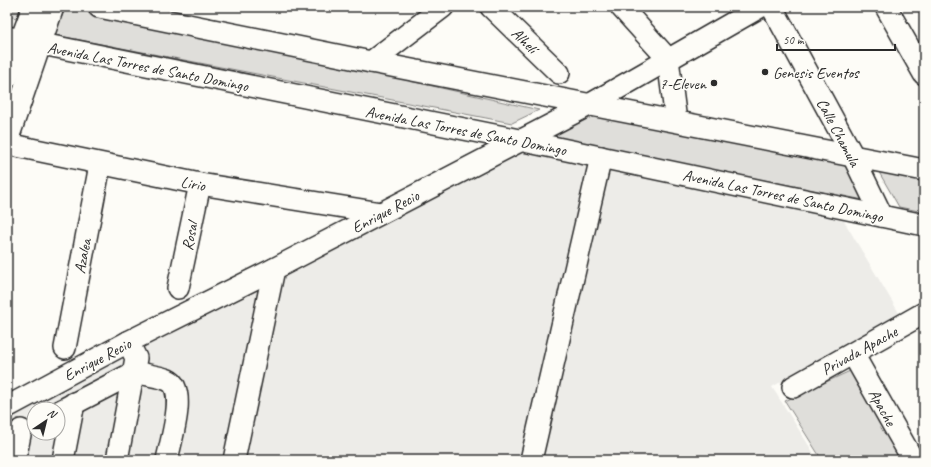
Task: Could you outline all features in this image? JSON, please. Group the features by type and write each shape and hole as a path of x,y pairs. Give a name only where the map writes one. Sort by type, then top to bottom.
{"street":[{"path":"7,78 14,39 33,7"},
{"path":"7,141 53,7"},
{"path":"99,7 371,62 924,170"},
{"path":"371,62 443,7"},
{"name":"Alhelí","path":"491,7 559,73"},
{"path":"621,7 668,59 676,121"},
{"path":"886,7 924,74"},
{"name":"Enrique Recio","path":"7,407 128,342 274,269 519,140 589,105 760,8"},
{"name":"Calle Chamula","path":"760,8 853,156 882,216"},
{"name":"Avenida Las Torres de Santo Domingo","path":"14,39 519,140 924,225"},
{"name":"Lirio","path":"7,144 100,165 200,184 381,213"},
{"path":"531,460 601,157"},
{"name":"Azalea","path":"65,348 100,165"},
{"name":"Rosal","path":"178,288 200,184"},
{"path":"234,460 274,269"},
{"name":"Privada Apache","path":"793,386 853,354 924,313"},
{"path":"117,460 135,372 136,358 128,342"},
{"name":"Apache","path":"853,354 913,460"},
{"path":"66,407 135,372 170,381 177,389 179,400 167,460"},
{"path":"18,458 21,430"},
{"path":"63,460 64,441"}],"shaded area":[{"path":"7,7 29,7 22,19 7,16"},
{"path":"66,7 82,7 539,110 512,123 54,35"},
{"path":"593,111 853,160 874,202 542,136"},
{"path":"521,149 586,166 841,216 899,313 772,387 818,460 7,460 7,419 26,409 26,441 66,441 66,401 41,401"},
{"path":"876,167 924,177 924,212 899,207"},
{"path":"850,371 901,460 822,460 785,401"}],"place":[{"name":"Genesis Eventos","path":"765,72"},
{"name":"7-Eleven","path":"714,83"}]}
